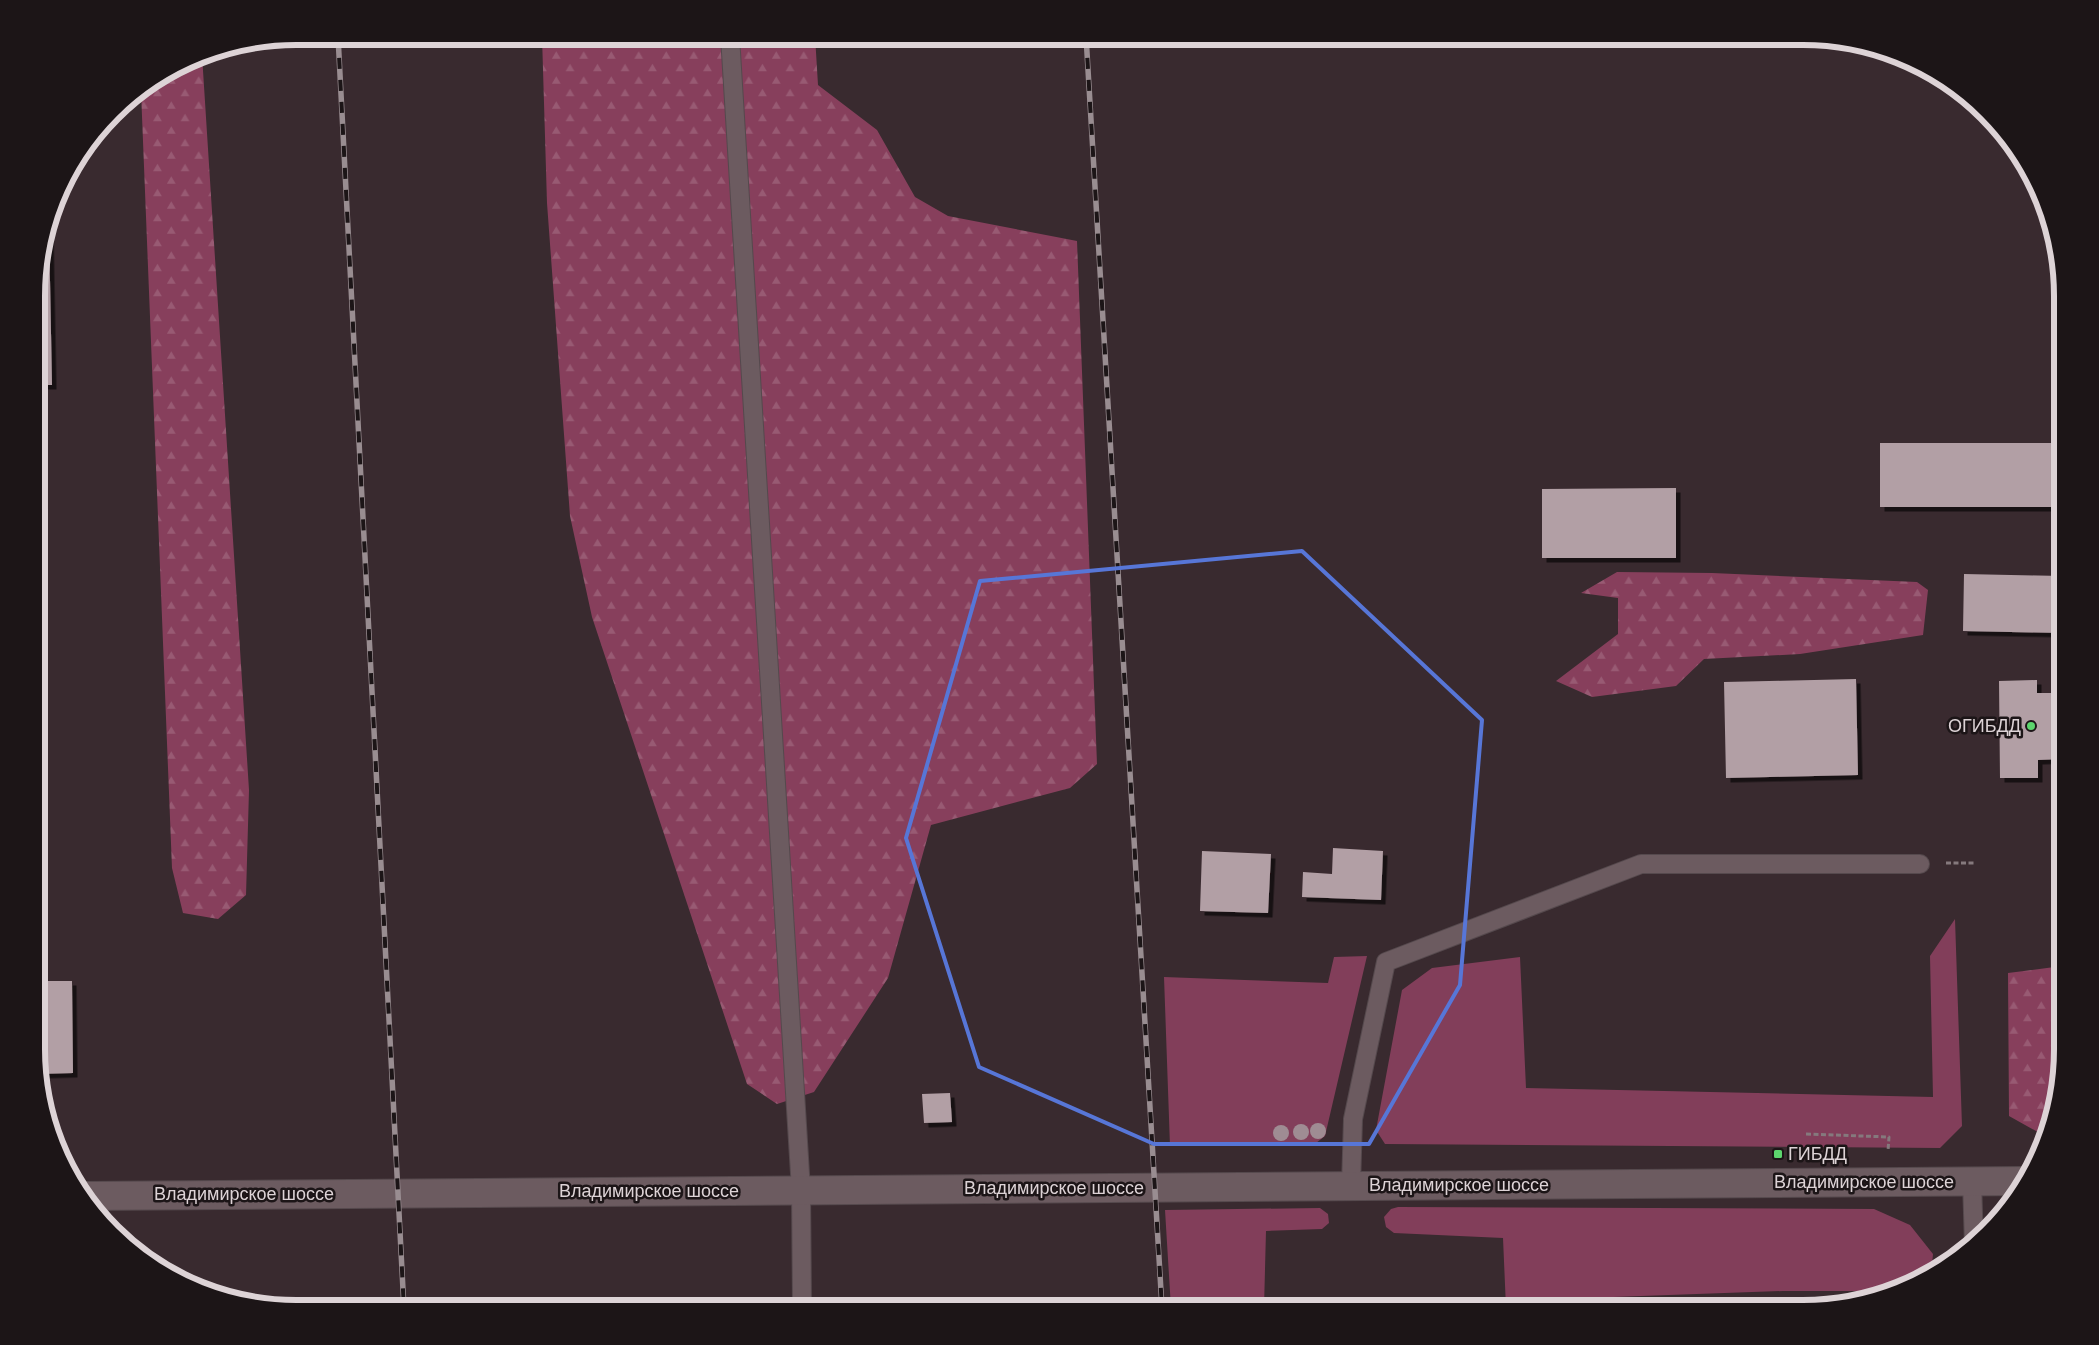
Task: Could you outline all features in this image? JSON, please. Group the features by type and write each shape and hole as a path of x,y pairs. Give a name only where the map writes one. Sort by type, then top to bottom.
{"main road":[{"name":"Владимирское шоссе","path":"93,1196 2016,1181"}],"lane":[{"path":"731,45 802,1190 802,1300"},
{"path":"1351,1186 1353,1120 1386,962 1641,864 1920,864"},
{"path":"1972,1181 1974,1232"}],"highlighted area":[{"path":"1302,551 1482,720 1460,985 1369,1144 1154,1144 979,1067 906,838 980,581"}],"shaded area":[{"path":"1955,919 1962,1126 1940,1148 1385,1144 1376,1130 1402,990 1432,968 1520,957 1526,1088 1933,1097 1930,956"},
{"path":"1367,956 1325,1136 1316,1143 1170,1146 1164,977 1328,983 1334,957"},
{"path":"1398,1207 1874,1209 1910,1225 1933,1254 1932,1264 1929,1266 1899,1281 1868,1291 1783,1291 1586,1298 1585,1300 1506,1300 1503,1238 1394,1233 1386,1227 1384,1217 1391,1209"},
{"path":"1320,1208 1328,1214 1329,1223 1322,1229 1266,1231 1264,1300 1171,1300 1165,1210"}],"green space":[{"path":"542,45 816,45 818,85 877,130 915,197 948,216 1077,241 1097,764 1070,788 931,825 888,978 814,1092 777,1104 747,1084 592,617 570,516 547,203"},
{"path":"203,63 249,790 246,895 218,919 183,913 172,868 141,98 170,79"},
{"path":"1617,572 1712,573 1917,582 1928,590 1923,635 1800,654 1704,659 1676,686 1592,697 1556,681 1618,634 1618,598 1581,593"},
{"path":"2054,967 2052,1082 2040,1133 2009,1116 2008,973"}],"building":[{"path":"49,250 52,385 45,385 45,296"},
{"path":"1880,443 2054,443 2054,507 1880,507"},
{"path":"1676,488 1676,558 1542,558 1542,489"},
{"path":"1964,574 2054,576 2054,633 1963,631"},
{"path":"1856,679 1858,775 1726,778 1724,682"},
{"name":"ОГИБДД","path":"2037,680 2037,693 2054,693 2054,759 2038,760 2038,778 2000,778 1999,681"},
{"path":"1333,848 1383,851 1381,900 1302,897 1303,872 1332,874"},
{"path":"1202,851 1271,854 1268,913 1200,911"},
{"path":"45,981 72,981 73,1073 47,1074"},
{"path":"950,1093 952,1122 924,1123 922,1094"}],"railway":[{"path":"338,45 404,1300"},
{"path":"1087,45 1162,1300"}],"place":[{"name":"ОГИБДД","path":"2031,726"},
{"name":"ГИБДД","path":"1778,1154"}]}
